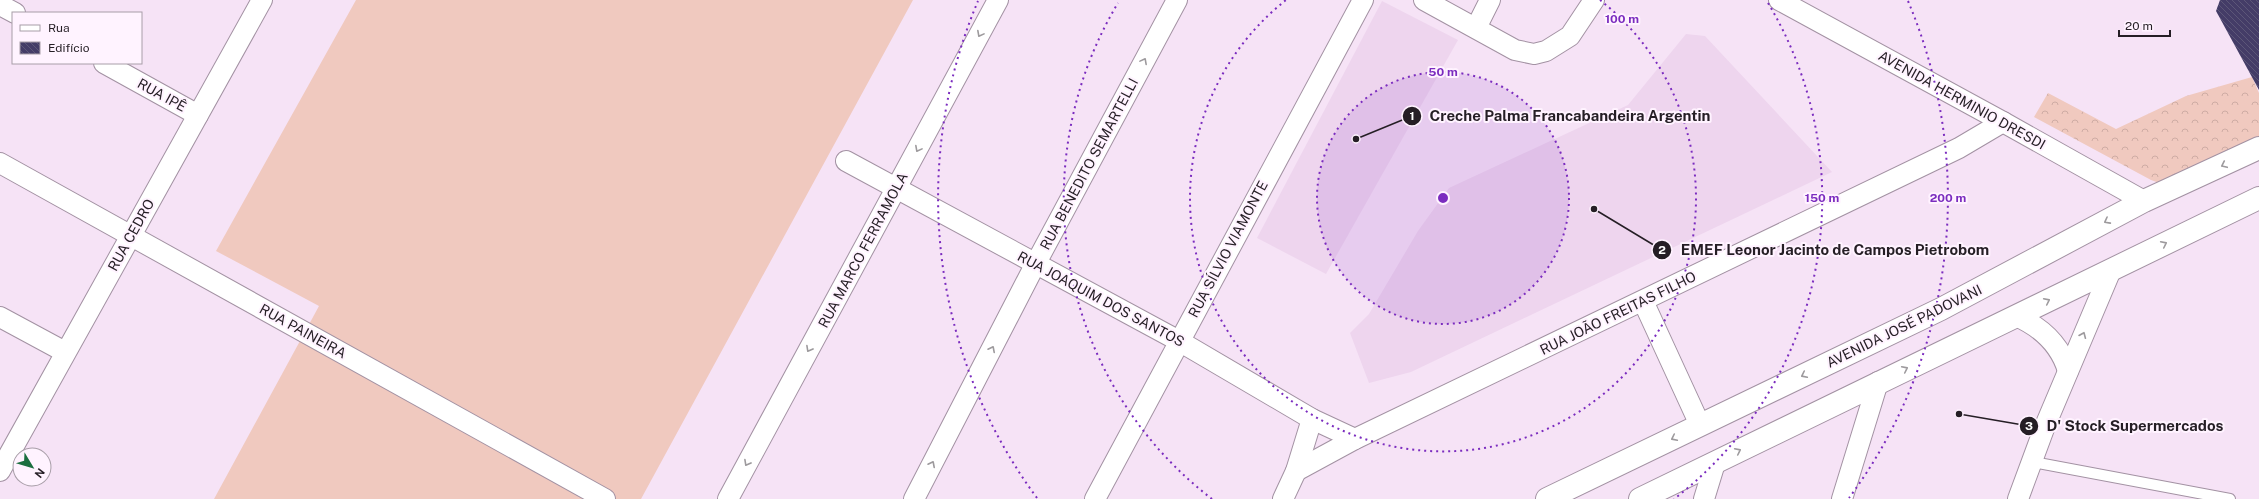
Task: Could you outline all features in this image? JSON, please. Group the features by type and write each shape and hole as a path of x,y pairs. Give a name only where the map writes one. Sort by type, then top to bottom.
{"street":[{"name":"RUA CEDRO","path":"0,471 262,0"},
{"name":"RUA MARCO FERRAMOLA","path":"728,499 998,0"},
{"name":"RUA BENEDITO SEMARTELLI","path":"914,499 1036,264 1177,0"},
{"name":"RUA SÍLVIO VIAMONTE","path":"1095,499 1179,340 1363,0"},
{"path":"1424,0 1515,50 1534,54 1546,52 1559,45 1570,36 1594,0"},
{"path":"1476,28 1490,0"},
{"name":"AVENIDA HERMINIO DRESDI","path":"1779,0 2004,122 2144,201"},
{"path":"0,5 12,12"},
{"name":"RUA IPÊ","path":"106,64 198,115"},
{"name":"RUA JOÃO FREITAS FILHO","path":"1296,472 1355,439 1959,148 2004,122"},
{"name":"AVENIDA JOSÉ PADOVANI","path":"1547,499 1941,309 2144,201 2259,148"},
{"name":"RUA JOAQUIM DOS SANTOS","path":"846,161 1179,340 1312,419 1355,439"},
{"name":"RUA PAINEIRA","path":"0,163 605,499"},
{"path":"1640,499 2259,198"},
{"path":"2018,499 2068,371 2111,270"},
{"path":"1643,301 1700,425"},
{"path":"2016,316 2038,328 2057,346 2064,358 2068,371"},
{"path":"0,317 65,352"},
{"path":"1842,499 1878,382"},
{"path":"1283,499 1296,472 1312,419"},
{"path":"1704,499 1715,463"}],"lane":[{"path":"2033,462 2230,499"}],"shaded area":[{"path":"1382,1 1458,40 1326,274 1257,238"},
{"path":"1686,34 1705,36 1832,172 1411,372 1369,383 1350,333 1369,314 1418,231 1449,188 1628,105"}],"green space":[{"path":"356,0 913,0 641,499 214,499 319,306 216,251"},
{"path":"2252,77 2259,93 2259,142 2162,184 2151,180 2034,117 2048,93 2116,129 2186,96"}],"building":[{"path":"2220,0 2259,0 2259,90 2216,11"}],"place":[{"name":"Creche Palma Francabandeira Argentin","path":"1356,139"},
{"name":"EMEF Leonor Jacinto de Campos Pietrobom","path":"1594,209"},
{"name":"D' Stock Supermercados","path":"1959,414"}]}
